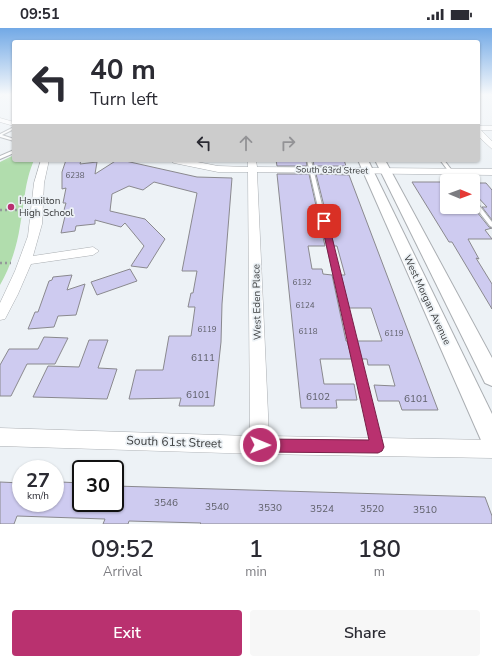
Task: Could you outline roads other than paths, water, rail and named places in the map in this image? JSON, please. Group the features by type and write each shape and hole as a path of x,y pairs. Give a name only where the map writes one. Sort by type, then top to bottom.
{"street":[{"path":"0,120 12,123"},
{"path":"480,128 492,128"},
{"path":"480,134 492,146"},
{"path":"0,315 26,261 36,224 40,180 44,162"},
{"name":"South 63rd Street","path":"183,162 209,168 253,164 312,170 374,166 450,172 492,172"},
{"name":"West Eden Place","path":"253,164 260,445"},
{"name":"West Morgan Avenue","path":"374,166 492,376"},
{"name":"West Morgan Avenue","path":"374,166 492,439"},
{"path":"26,261 93,251"},
{"name":"South 61st Street","path":"0,437 260,445 492,449"}],"lane":[{"path":"0,135 12,129"},
{"path":"0,135 12,139"},
{"path":"0,158 12,152"},
{"path":"310,162 378,447"},
{"path":"443,162 450,172"},
{"path":"480,210 492,225"}],"place":[{"name":"Hamilton High School","path":"11,207"}]}
